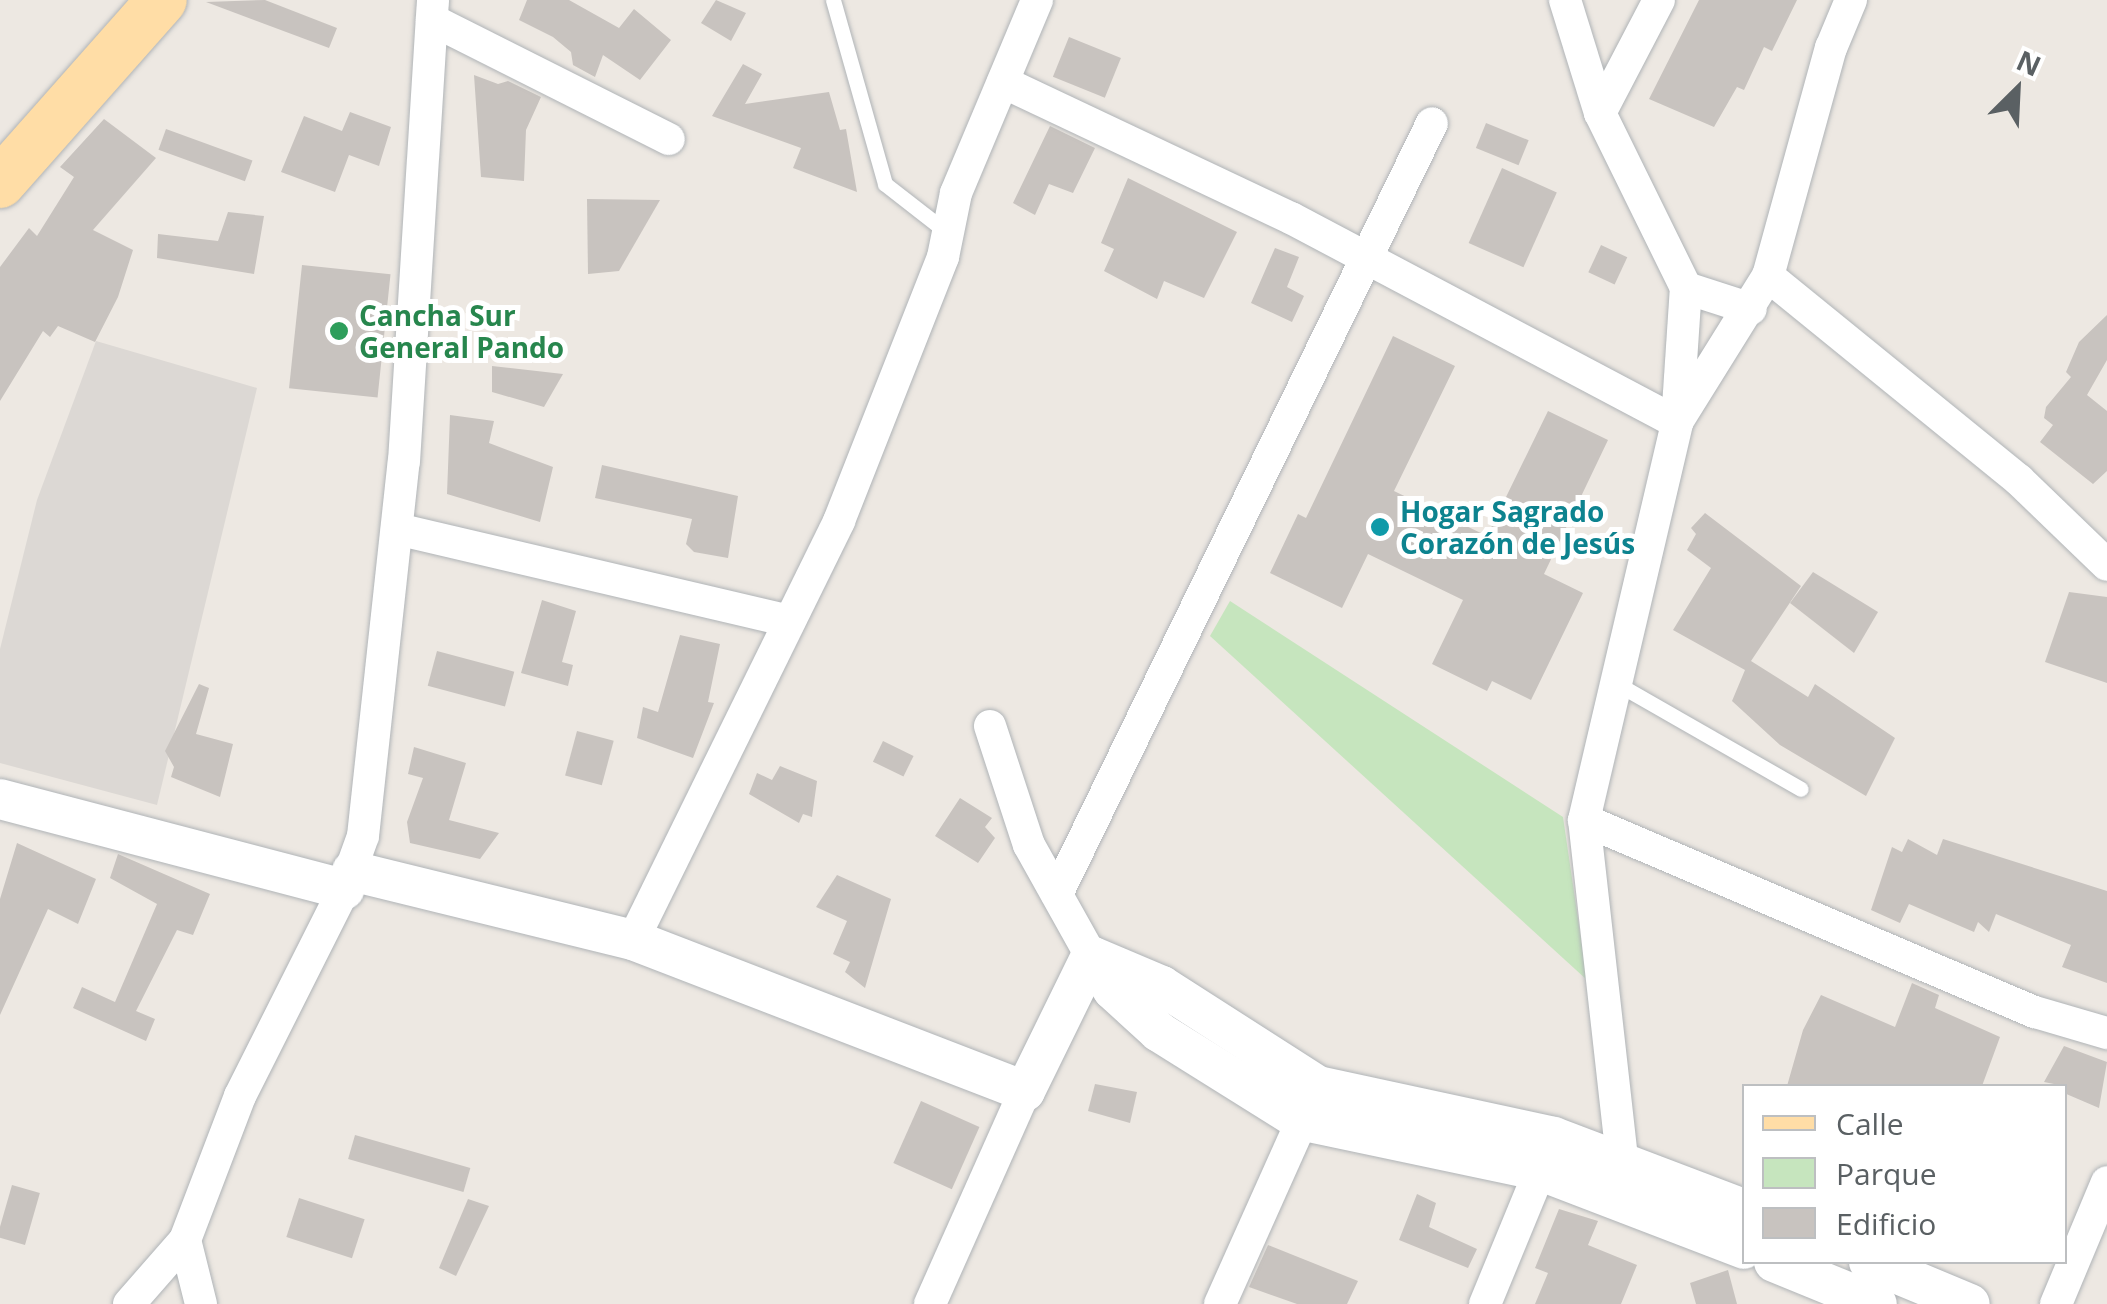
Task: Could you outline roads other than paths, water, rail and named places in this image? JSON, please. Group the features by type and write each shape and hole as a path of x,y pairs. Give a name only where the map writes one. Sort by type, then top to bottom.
{"main road":[{"path":"0,183 162,0"}],"street":[{"path":"632,940 839,521 948,233 956,193 1037,0"},
{"path":"1565,0 1600,113 1686,288 1677,422 1584,820 1613,1175"},
{"path":"1600,113 1658,0"},
{"path":"1677,422 1751,309 1768,276 1831,48 1851,0"},
{"path":"128,1304 185,1240 240,1096 348,880 363,836 397,529 433,10 669,139"},
{"path":"1003,82 1367,258 1677,422"},
{"path":"1057,894 1432,123"},
{"path":"1768,276 2019,480 2105,557"},
{"path":"1686,288 1751,309"},
{"path":"397,529 790,621"},
{"path":"990,726 1029,845 1091,956 1162,986 1309,1103 1547,1154 1742,1208"},
{"path":"0,799 348,880 632,940 1025,1091"},
{"path":"1584,820 2035,1012 2107,1033"},
{"path":"930,1304 1025,1091 1091,956"},
{"path":"1220,1304 1309,1103"},
{"path":"1485,1304 1547,1154"},
{"path":"1613,1175 1742,1248"},
{"path":"2056,1304 2107,1182"},
{"path":"185,1240 201,1304"},
{"path":"1779,1264 1878,1304"},
{"path":"1874,1264 1970,1304"}],"lane":[{"path":"833,0 885,184 948,233"},
{"path":"1614,682 1801,789"}],"place":[{"name":"Cancha Sur General Pando","path":"339,331"},
{"name":"Hogar Sagrado Corazón de Jesús","path":"1380,527"}]}
